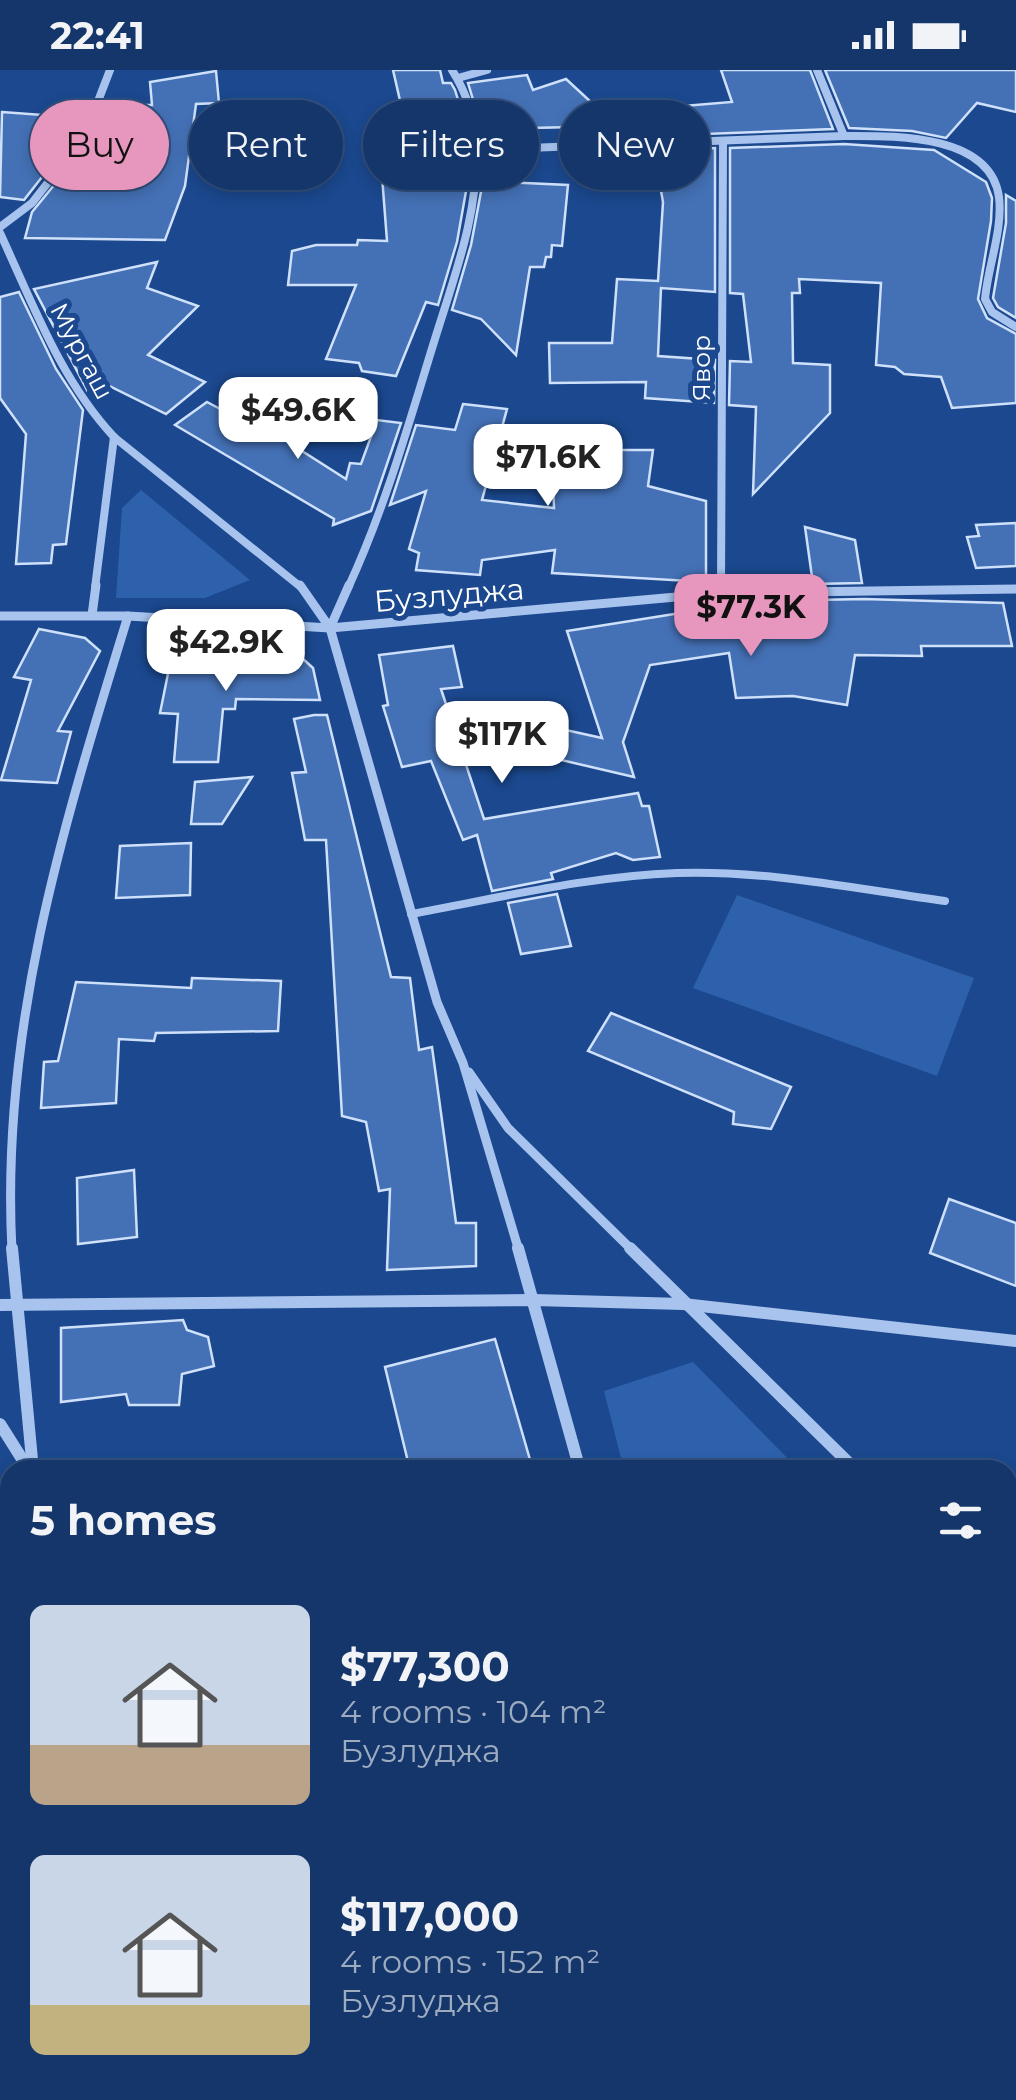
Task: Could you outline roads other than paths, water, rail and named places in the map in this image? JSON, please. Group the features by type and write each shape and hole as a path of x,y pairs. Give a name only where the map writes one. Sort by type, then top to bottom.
{"street":[{"path":"0,230 32,203 85,135 110,70"},
{"path":"467,100 456,74 487,70"},
{"path":"817,70 844,136"},
{"path":"539,148 896,134 931,141 986,167 998,184 986,299 992,312 1016,326"},
{"name":"Явор","path":"721,593 723,143"},
{"path":"330,628 381,516 428,372 471,220 473,190"},
{"name":"Мургаш","path":"0,230 67,376 86,408 114,437 307,592 330,628 436,1002 462,1063"},
{"path":"92,615 114,437"},
{"name":"Бузлуджа","path":"0,616 128,616 330,628 721,593 1016,589"},
{"path":"30,1460 6,1192 11,1082 22,993 50,870 128,616"},
{"path":"462,1063 534,1300 577,1460"},
{"path":"462,1063 508,1128 846,1460"},
{"path":"0,1306 534,1300 684,1304 1016,1340"},
{"path":"0,1424 24,1460"}],"lane":[{"path":"411,914 631,877 680,873 738,874 945,901"}]}
